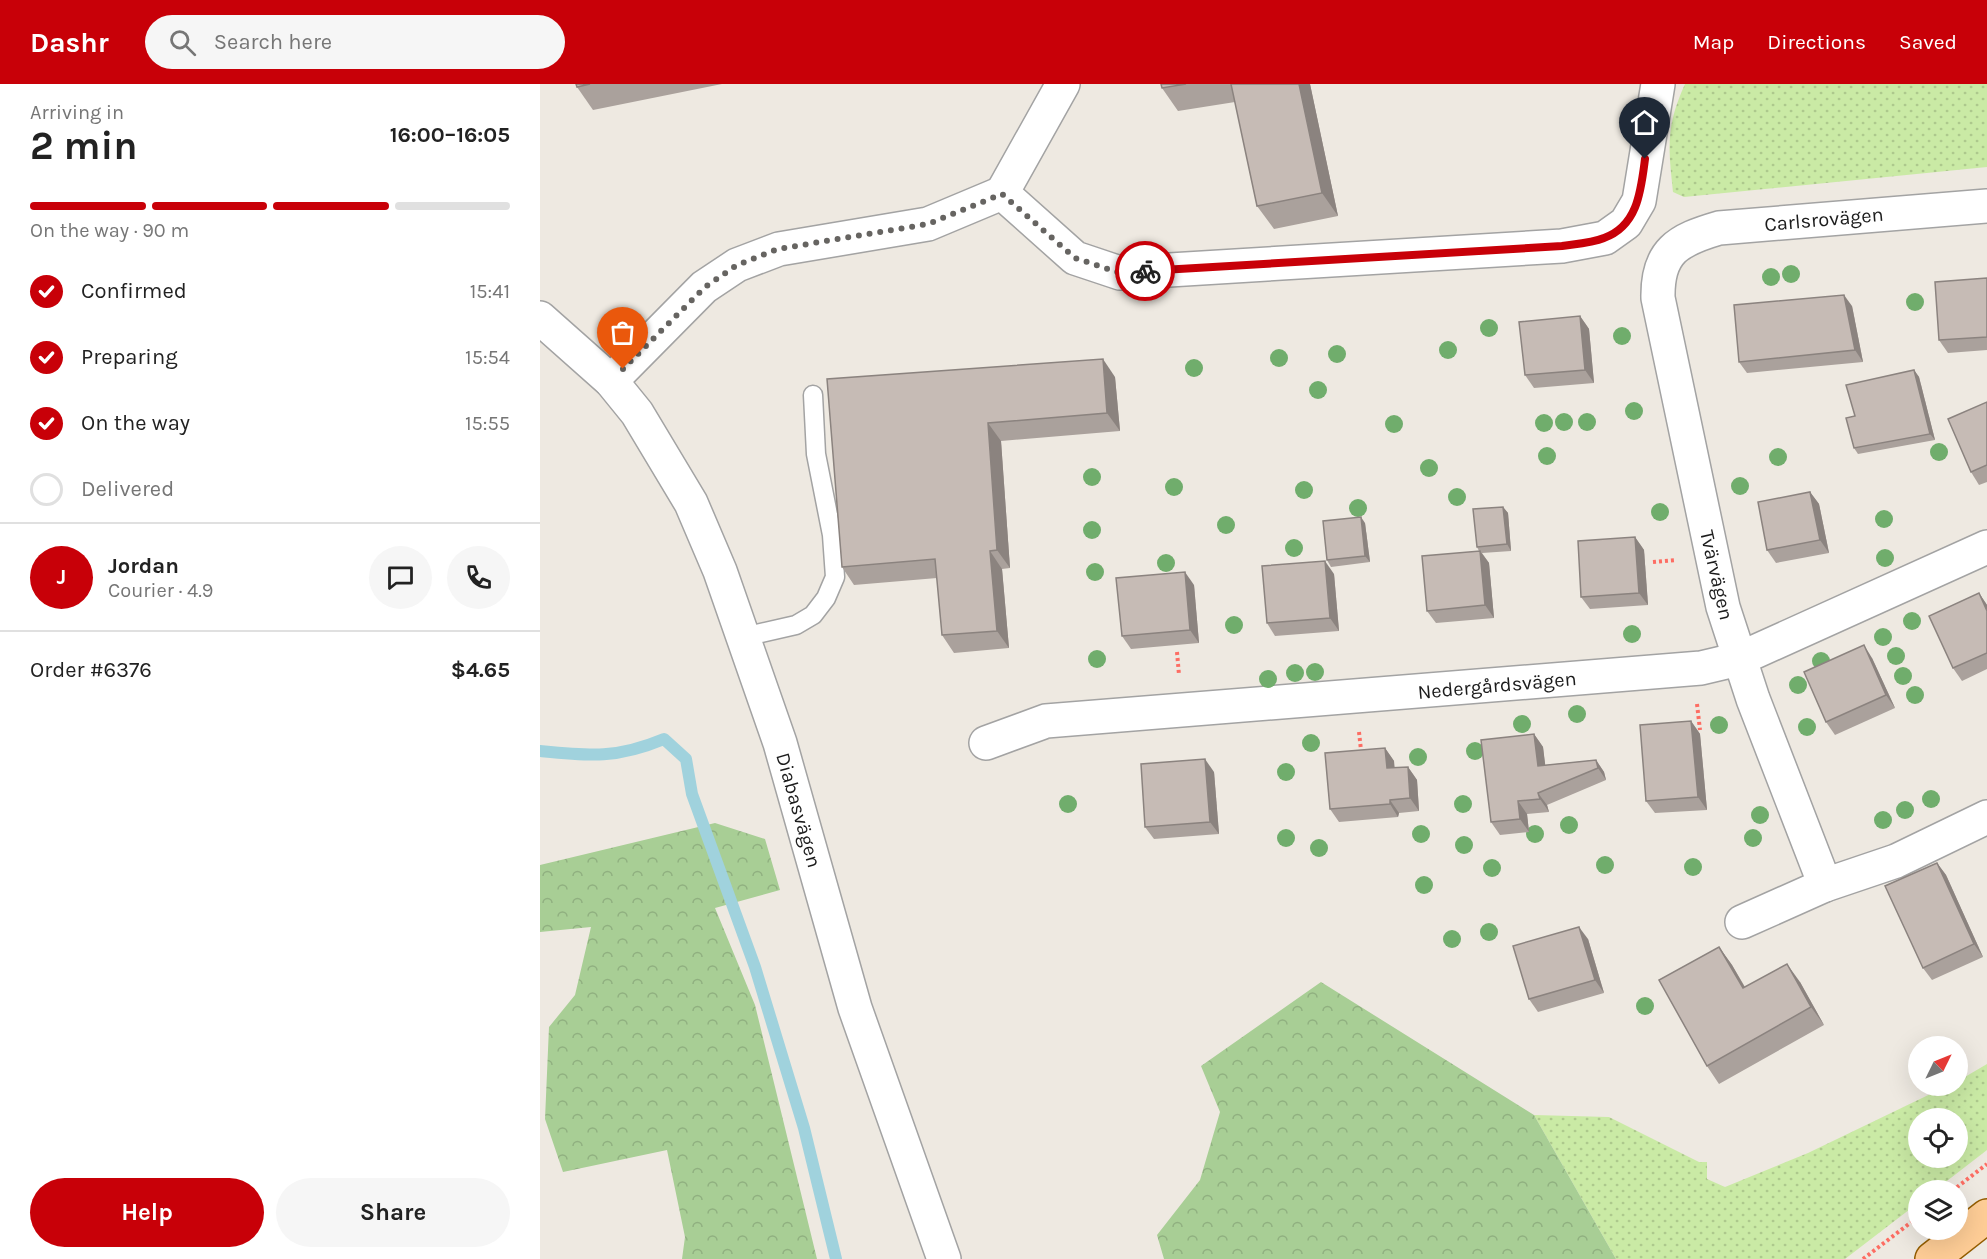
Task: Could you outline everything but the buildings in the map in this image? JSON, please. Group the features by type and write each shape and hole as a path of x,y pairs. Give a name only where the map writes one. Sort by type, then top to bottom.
{"main road":[{"path":"1932,1259 1987,1216"}],"street":[{"path":"611,381 705,287 737,265 778,249 928,224 1002,194 1063,84"},
{"path":"1002,194 1075,258 1120,273 1562,246 1605,238 1626,223 1639,201 1658,84"},
{"name":"Carlsrovägen","path":"1667,254 1696,235 1719,228 1987,206"},
{"name":"Tvärvägen","path":"1667,254 1658,282 1659,298 1723,608 1739,659 1825,885"},
{"name":"Diabasvägen","path":"540,318 611,381 637,413 691,503 720,571 780,743 855,1008 944,1259"},
{"name":"Nedergårdsvägen","path":"986,742 1046,721 1701,668 1739,659 1987,547"},
{"path":"1742,922 1825,885 1896,861 1987,817"}],"lane":[{"path":"743,637 796,625 813,615 826,598 835,578 832,535 816,454 813,395"}],"path":[{"path":"1696,698 1700,730"},
{"path":"1966,1180 1987,1164"},
{"path":"1863,1259 1908,1225"}],"green space":[{"path":"1685,84 1987,84 1987,167 1684,197 1673,192 1670,136 1674,112"},
{"path":"715,823 765,839 780,890 715,908 755,1005 817,1259 682,1259 685,1237 667,1150 563,1172 545,1119 549,1027 575,995 591,927 540,932 540,865"},
{"path":"1321,982 1534,1115 1616,1259 1164,1259 1157,1235 1200,1180 1220,1112 1201,1066"},
{"path":"1987,1064 1987,1150 1968,1165 1968,1108 1908,1108 1908,1168 1964,1168 1948,1180 1908,1180 1908,1211 1845,1259 1616,1259 1534,1115 1609,1117 1699,1162 1707,1162 1707,1179 1725,1187 1808,1153 1926,1096 1968,1096 1968,1075"}],"waterway":[{"path":"540,751 589,755 617,753 664,739 686,759 692,794 755,967 804,1128 836,1259"}],"way so far":[{"path":"623,369 705,287 737,265 778,249 928,224 1002,194 1075,258 1120,273 1145,271"}],"route":[{"path":"1145,271 1562,246 1605,238 1626,223 1639,201 1645,159"}]}
